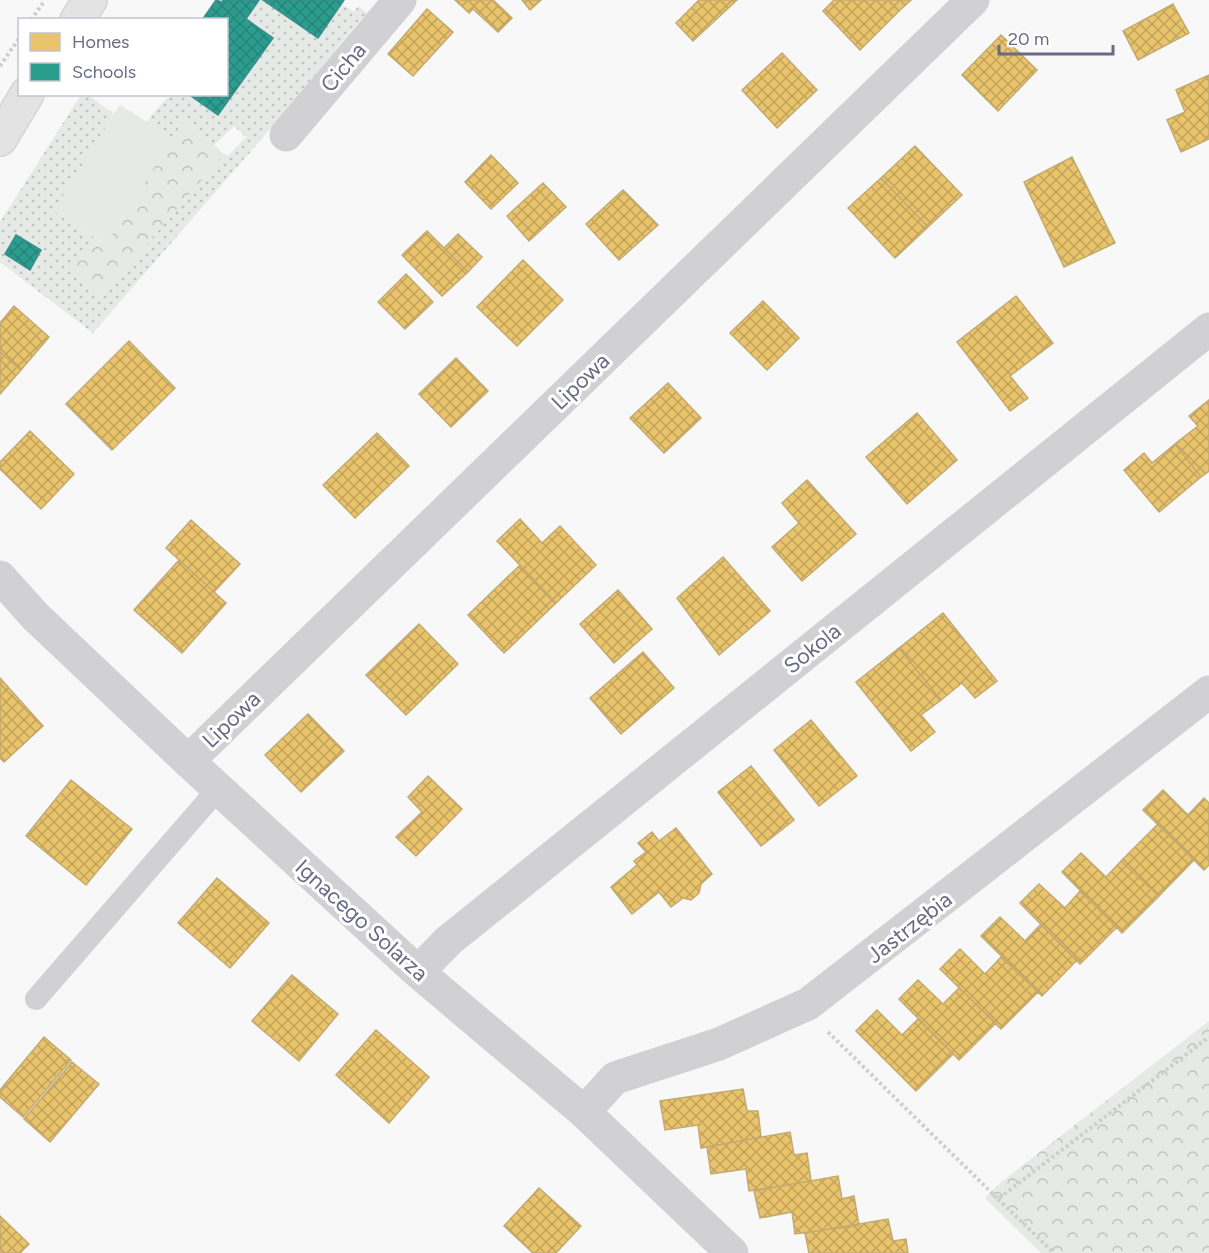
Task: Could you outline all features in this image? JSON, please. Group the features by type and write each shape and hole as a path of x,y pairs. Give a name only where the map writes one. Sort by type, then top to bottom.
{"street":[{"path":"78,18 90,0"},
{"name":"Cicha","path":"286,135 400,0"},
{"name":"Lipowa","path":"188,761 973,0"},
{"path":"0,139 26,96"},
{"name":"Sokola","path":"418,972 448,941 1209,329"},
{"name":"Ignacego Solarza","path":"0,577 35,616 218,789 418,972 584,1112 732,1253"},
{"name":"Jastrzębia","path":"584,1112 615,1078 719,1044 808,1004 1209,692"}],"lane":[{"path":"36,999 218,789"}],"path":[{"path":"32,18 45,0"},
{"path":"0,66 18,40"},
{"path":"808,1004 830,1034 1054,1253"},
{"path":"998,1199 1209,1037"}],"green space":[{"path":"259,0 263,0 318,37 342,4 354,12 358,6 368,14 362,18 271,128 93,333 0,262 0,222 80,96 89,96 114,114 54,211 94,237 68,269 101,297 224,154 228,156 246,137 234,126 214,145 185,118 173,138 147,122 157,108 172,96 188,96 219,115 273,38 246,19"},
{"path":"120,105 173,138 106,244 53,211"},
{"path":"185,118 224,154 101,297 67,269 94,237 106,244"},
{"path":"1209,1021 1209,1253 1041,1253 985,1198 1000,1183"}],"building: Homes":[{"path":"455,0 493,0 512,18 498,32 473,9 469,13"},
{"path":"522,0 541,0 530,10"},
{"path":"699,0 737,0 693,41 676,23"},
{"path":"834,0 888,0 899,11 860,50 823,11"},
{"path":"888,0 911,0 899,11"},
{"path":"1173,4 1189,33 1138,60 1123,31"},
{"path":"427,9 453,32 413,76 388,54"},
{"path":"1001,35 1037,70 998,111 962,75"},
{"path":"782,53 817,90 777,128 742,90"},
{"path":"1209,75 1209,139 1181,152 1167,120 1185,112 1176,90"},
{"path":"915,146 962,195 928,227 881,178"},
{"path":"491,155 518,183 491,209 465,182"},
{"path":"1072,157 1115,243 1064,267 1024,182"},
{"path":"881,178 928,227 895,258 848,208"},
{"path":"543,183 566,207 529,241 507,216"},
{"path":"623,190 658,225 619,260 586,224"},
{"path":"427,231 468,272 442,296 402,255"},
{"path":"458,234 482,257 468,272 444,248"},
{"path":"523,260 563,300 517,346 477,307"},
{"path":"406,274 433,302 405,329 378,302"},
{"path":"1016,296 1053,343 1010,376 1028,398 1010,411 957,342"},
{"path":"763,301 799,338 767,370 730,333"},
{"path":"14,306 49,337 21,370 0,352 0,323"},
{"path":"129,341 175,388 112,450 66,404"},
{"path":"0,352 21,370 0,394"},
{"path":"456,358 488,391 451,427 419,394"},
{"path":"668,383 701,418 664,453 630,418"},
{"path":"1209,400 1209,471 1201,477 1175,444 1198,426 1189,416"},
{"path":"917,413 957,460 907,504 866,457"},
{"path":"30,431 74,474 41,509 0,469 0,462"},
{"path":"377,433 409,466 355,518 323,485"},
{"path":"1175,444 1201,477 1159,512 1124,470 1144,453 1152,463"},
{"path":"807,480 856,534 802,581 772,547 799,523 782,503"},
{"path":"520,519 542,543 560,526 596,565 556,603 497,541"},
{"path":"191,520 240,564 214,592 166,548"},
{"path":"723,557 770,611 719,655 677,598"},
{"path":"179,560 226,603 182,653 134,610"},
{"path":"520,565 556,603 504,653 468,615"},
{"path":"618,590 652,629 614,663 580,624"},
{"path":"943,613 997,681 975,698 962,683 941,700 899,648"},
{"path":"419,624 458,664 406,715 366,675"},
{"path":"899,648 941,700 921,715 935,732 911,751 856,682"},
{"path":"643,652 674,688 621,734 590,698"},
{"path":"0,678 43,726 4,762 0,758"},
{"path":"308,714 344,751 301,792 265,755"},
{"path":"811,720 857,776 819,806 774,750"},
{"path":"751,766 794,820 761,846 718,792"},
{"path":"428,776 462,809 416,856 396,837 422,812 408,797"},
{"path":"71,780 132,829 86,885 26,836"},
{"path":"1163,790 1188,815 1204,798 1209,803 1209,865 1204,870 1143,810"},
{"path":"1158,824 1194,860 1159,896 1121,861"},
{"path":"676,828 712,874 701,884 699,893 691,900 683,898 671,907 659,892 632,914 611,887 637,865 634,861 646,852 638,843 652,832 659,841"},
{"path":"1081,853 1106,877 1121,861 1159,896 1122,933 1062,872"},
{"path":"217,878 269,923 230,968 178,923"},
{"path":"1039,884 1065,908 1080,891 1117,927 1080,964 1020,903"},
{"path":"1000,917 1025,941 1041,924 1077,960 1042,996 981,936"},
{"path":"960,949 985,974 1001,957 1038,992 1001,1029 940,969"},
{"path":"292,975 338,1014 299,1061 252,1021"},
{"path":"918,980 943,1004 959,988 996,1023 959,1060 899,999"},
{"path":"877,1010 902,1035 918,1019 953,1054 916,1091 856,1031"},
{"path":"376,1030 429,1077 389,1123 336,1075"},
{"path":"44,1037 71,1060 23,1117 0,1097 0,1090"},
{"path":"72,1062 99,1084 50,1142 24,1119"},
{"path":"743,1089 747,1111 758,1111 761,1137 701,1148 698,1125 665,1130 660,1101"},
{"path":"790,1132 794,1155 807,1153 811,1181 749,1191 746,1169 711,1174 707,1147"},
{"path":"838,1176 842,1199 854,1196 859,1225 795,1234 792,1212 760,1218 754,1191"},
{"path":"539,1188 581,1226 556,1253 533,1253 504,1226"},
{"path":"0,1216 29,1244 20,1253 0,1253"},
{"path":"888,1219 893,1241 906,1239 908,1253 809,1253 805,1233"}],"building: Schools":[{"path":"216,0 273,38 218,115 191,96 228,96 228,18 203,18"},
{"path":"223,0 259,0 246,19 222,2"},
{"path":"263,0 344,0 318,38"},
{"path":"16,235 41,250 30,270 5,254"}]}
